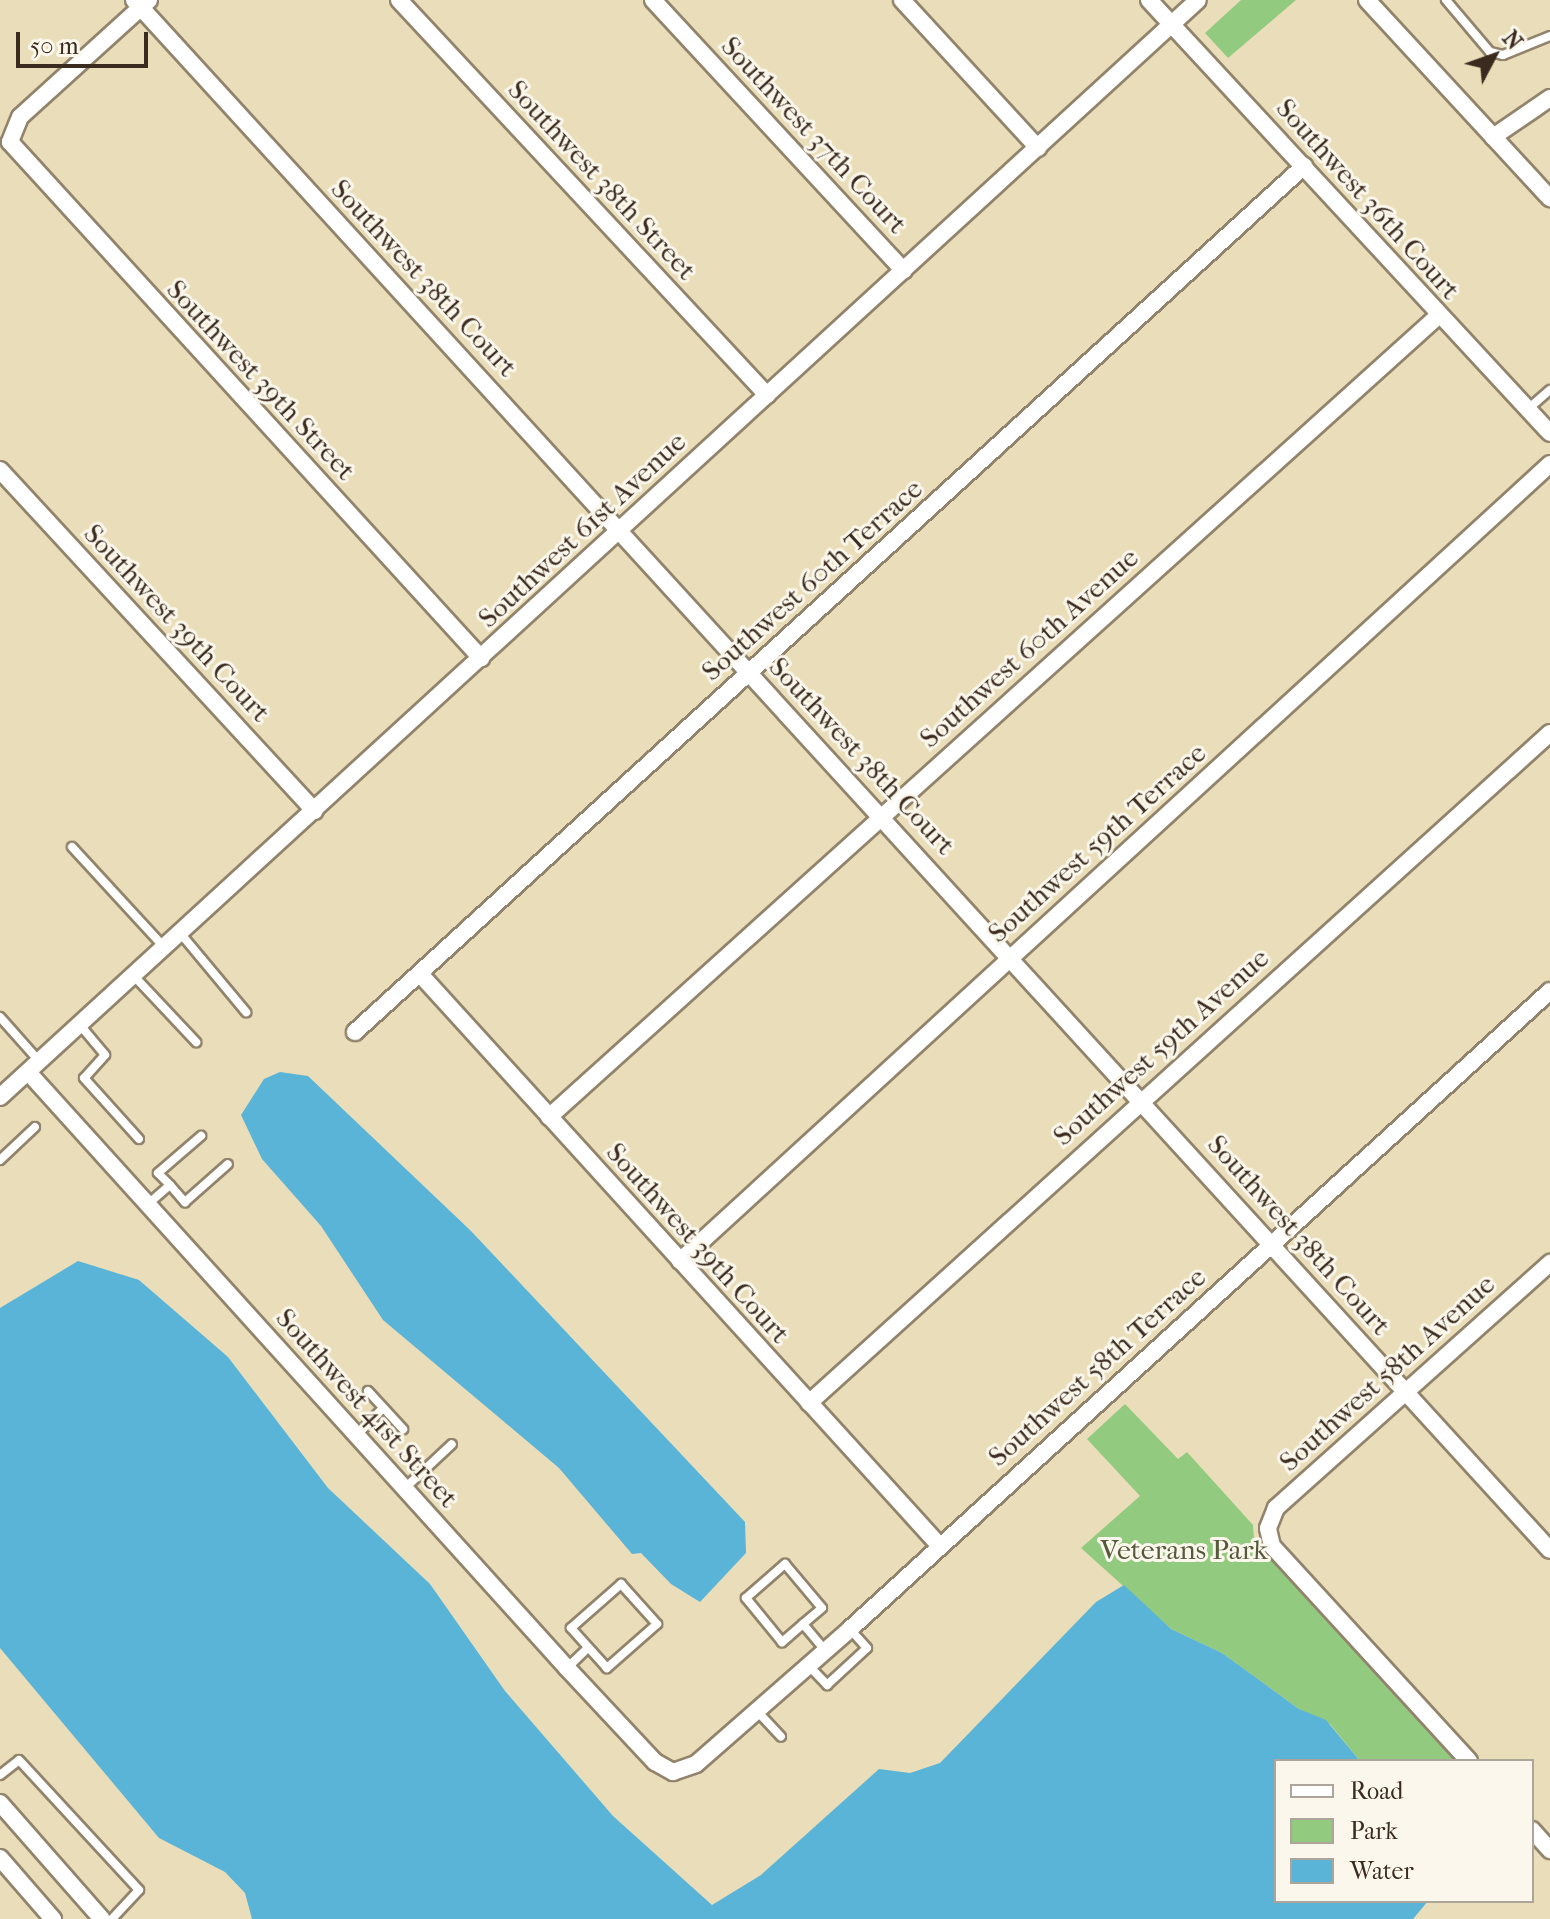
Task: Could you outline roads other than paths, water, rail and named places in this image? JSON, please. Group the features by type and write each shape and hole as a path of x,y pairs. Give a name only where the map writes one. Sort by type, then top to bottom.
{"street":[{"name":"Southwest 38th Street","path":"399,0 767,395"},
{"name":"Southwest 37th Court","path":"653,0 904,271"},
{"path":"902,0 1038,148"},
{"name":"Southwest 36th Court","path":"1149,0 1438,316 1550,433"},
{"name":"Southwest 61st Avenue","path":"0,1097 1198,0"},
{"path":"1367,0 1550,198"},
{"name":"Southwest 39th Street","path":"141,3 20,117 10,134 14,149 481,658"},
{"name":"Southwest 38th Court","path":"141,3 749,673 1273,1242 1550,1550"},
{"path":"1493,137 1550,98"},
{"name":"Southwest 60th Terrace","path":"355,1032 1304,166"},
{"name":"Southwest 60th Avenue","path":"549,1117 1438,316"},
{"name":"Southwest 59th Terrace","path":"680,1261 1550,464"},
{"name":"Southwest 39th Court","path":"0,470 315,811"},
{"name":"Southwest 59th Avenue","path":"809,1403 1550,733"},
{"name":"Southwest 39th Court","path":"420,974 939,1545"},
{"name":"Southwest 58th Terrace","path":"673,1772 696,1764 850,1629 1550,991"},
{"name":"Southwest 41st Street","path":"34,1067 147,1204 567,1668 655,1762 673,1772"},
{"name":"Southwest 58th Avenue","path":"1467,1759 1272,1546 1268,1528 1276,1508 1550,1263"},
{"path":"0,1803 102,1919"},
{"path":"1534,1832 1550,1850"},
{"path":"0,1858 53,1919"}],"lane":[{"path":"1446,0 1490,52 1503,55 1550,36"},
{"path":"1528,410 1550,390"},
{"path":"72,847 165,949"},
{"path":"181,934 246,1012"},
{"path":"134,976 196,1042"},
{"path":"0,1017 34,1067"},
{"path":"80,1025 105,1055 84,1078 139,1139"},
{"path":"0,1160 35,1127"},
{"path":"201,1136 158,1173 185,1202 228,1164"},
{"path":"147,1204 170,1185"},
{"path":"368,1391 403,1429"},
{"path":"356,1435 383,1408"},
{"path":"405,1489 452,1444"},
{"path":"785,1564 822,1608 803,1624 782,1642 746,1598 785,1564"},
{"path":"621,1584 657,1624 607,1668 588,1648 571,1628 621,1584"},
{"path":"803,1624 825,1650"},
{"path":"808,1665 827,1685 867,1648 850,1629"},
{"path":"567,1668 588,1648"},
{"path":"756,1710 781,1737"},
{"path":"0,1775 19,1760 139,1890 112,1919"}],"water":[{"path":"280,1072 308,1076 471,1231 745,1522 746,1553 700,1602 671,1584 641,1553 632,1554 559,1468 383,1320 321,1226 262,1159 241,1115 264,1079"},
{"path":"78,1261 139,1280 228,1357 328,1488 430,1584 505,1691 613,1816 712,1905 761,1875 879,1769 910,1773 940,1763 1096,1602 1124,1585 1171,1629 1222,1653 1299,1709 1326,1720 1358,1759 1274,1759 1274,1903 1426,1903 1413,1919 252,1919 245,1893 225,1872 159,1838 0,1648 0,1308"}],"park label":[{"name":"Veterans Park","path":"1184,1550"}]}
